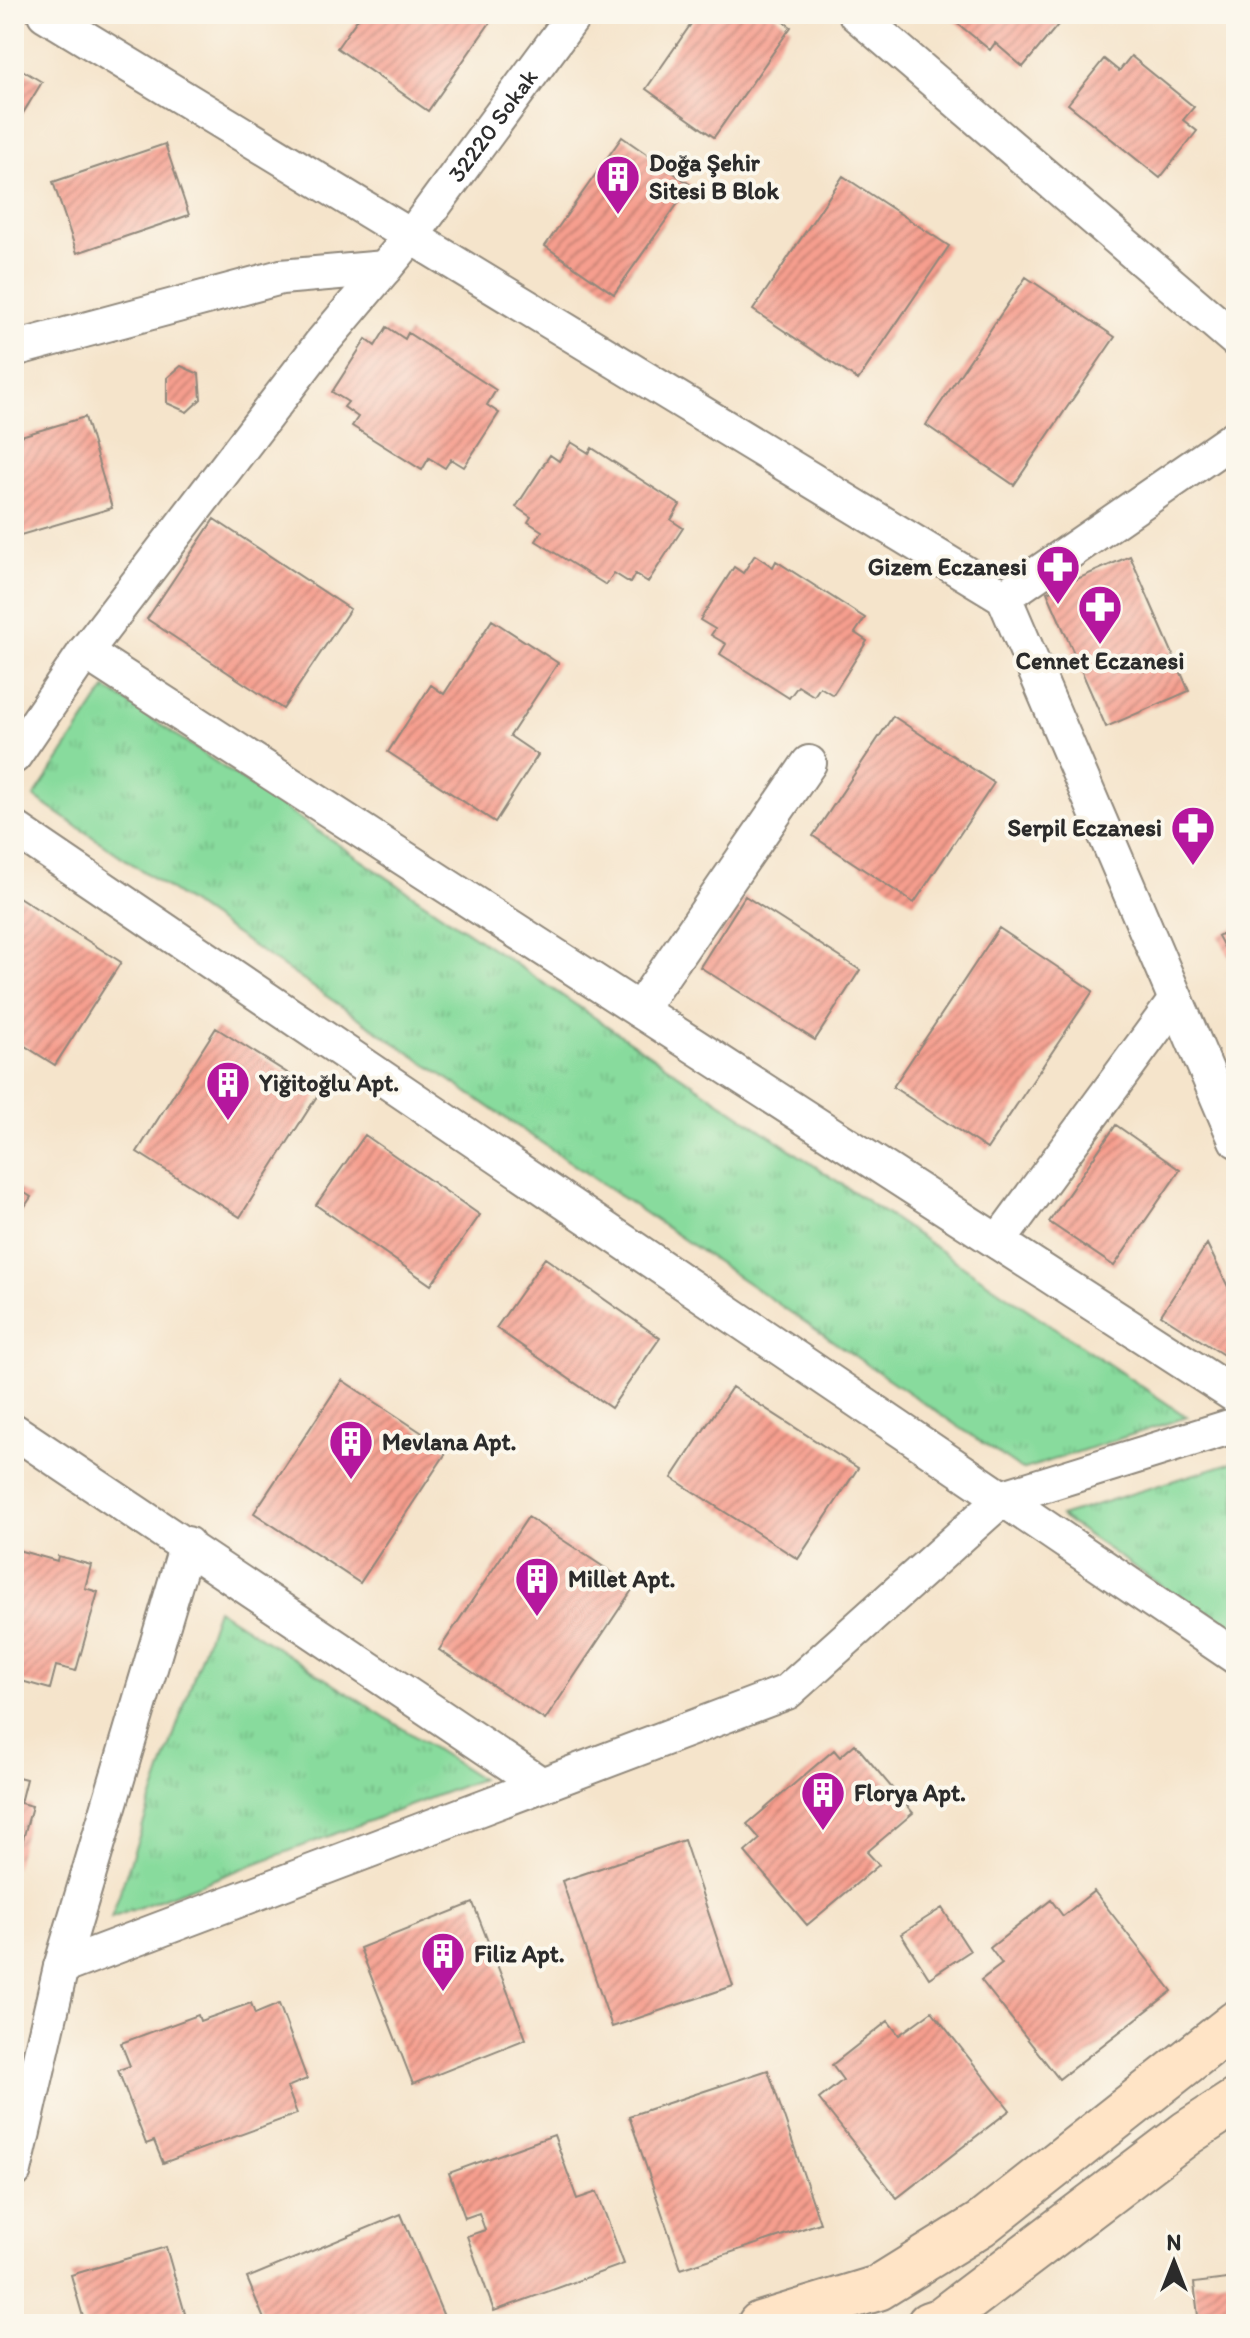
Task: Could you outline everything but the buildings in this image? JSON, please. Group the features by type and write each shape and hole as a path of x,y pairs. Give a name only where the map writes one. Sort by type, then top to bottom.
{"main road":[{"path":"760,2324 878,2288 981,2224 1236,2023"},
{"path":"929,2324 941,2320 1187,2133 1236,2101"}],"street":[{"path":"45,14 1004,597 1236,1140"},
{"name":"32220 Sokak","path":"15,753 85,652 320,345 410,238 575,14"},
{"path":"856,14 1236,340"},
{"path":"14,349 281,277 385,268"},
{"path":"1004,597 1236,437"},
{"path":"85,652 1236,1396"},
{"path":"639,1010 809,763"},
{"path":"14,828 1236,1657"},
{"path":"998,1242 1176,1000"},
{"path":"61,1967 539,1783 787,1692 1004,1497 1236,1425"},
{"path":"14,1431 187,1544 539,1783"},
{"path":"14,2171 61,1967 187,1544"}],"green space":[{"path":"106,688 1187,1417 1022,1470 34,797"},
{"path":"1236,1461 1236,1637 1060,1516"},
{"path":"217,1609 481,1779 111,1918"}],"place":[{"name":"Doğa Şehir Sitesi B Blok","path":"618,216"},
{"name":"Gizem Eczanesi","path":"1058,606"},
{"name":"Cennet Eczanesi","path":"1100,646"},
{"name":"Serpil Eczanesi","path":"1193,867"},
{"name":"Yiğitoğlu Apt.","path":"228,1122"},
{"name":"Mevlana Apt.","path":"351,1481"},
{"name":"Millet Apt.","path":"537,1618"},
{"name":"Florya Apt.","path":"823,1832"},
{"name":"Filiz Apt.","path":"443,1993"}]}
